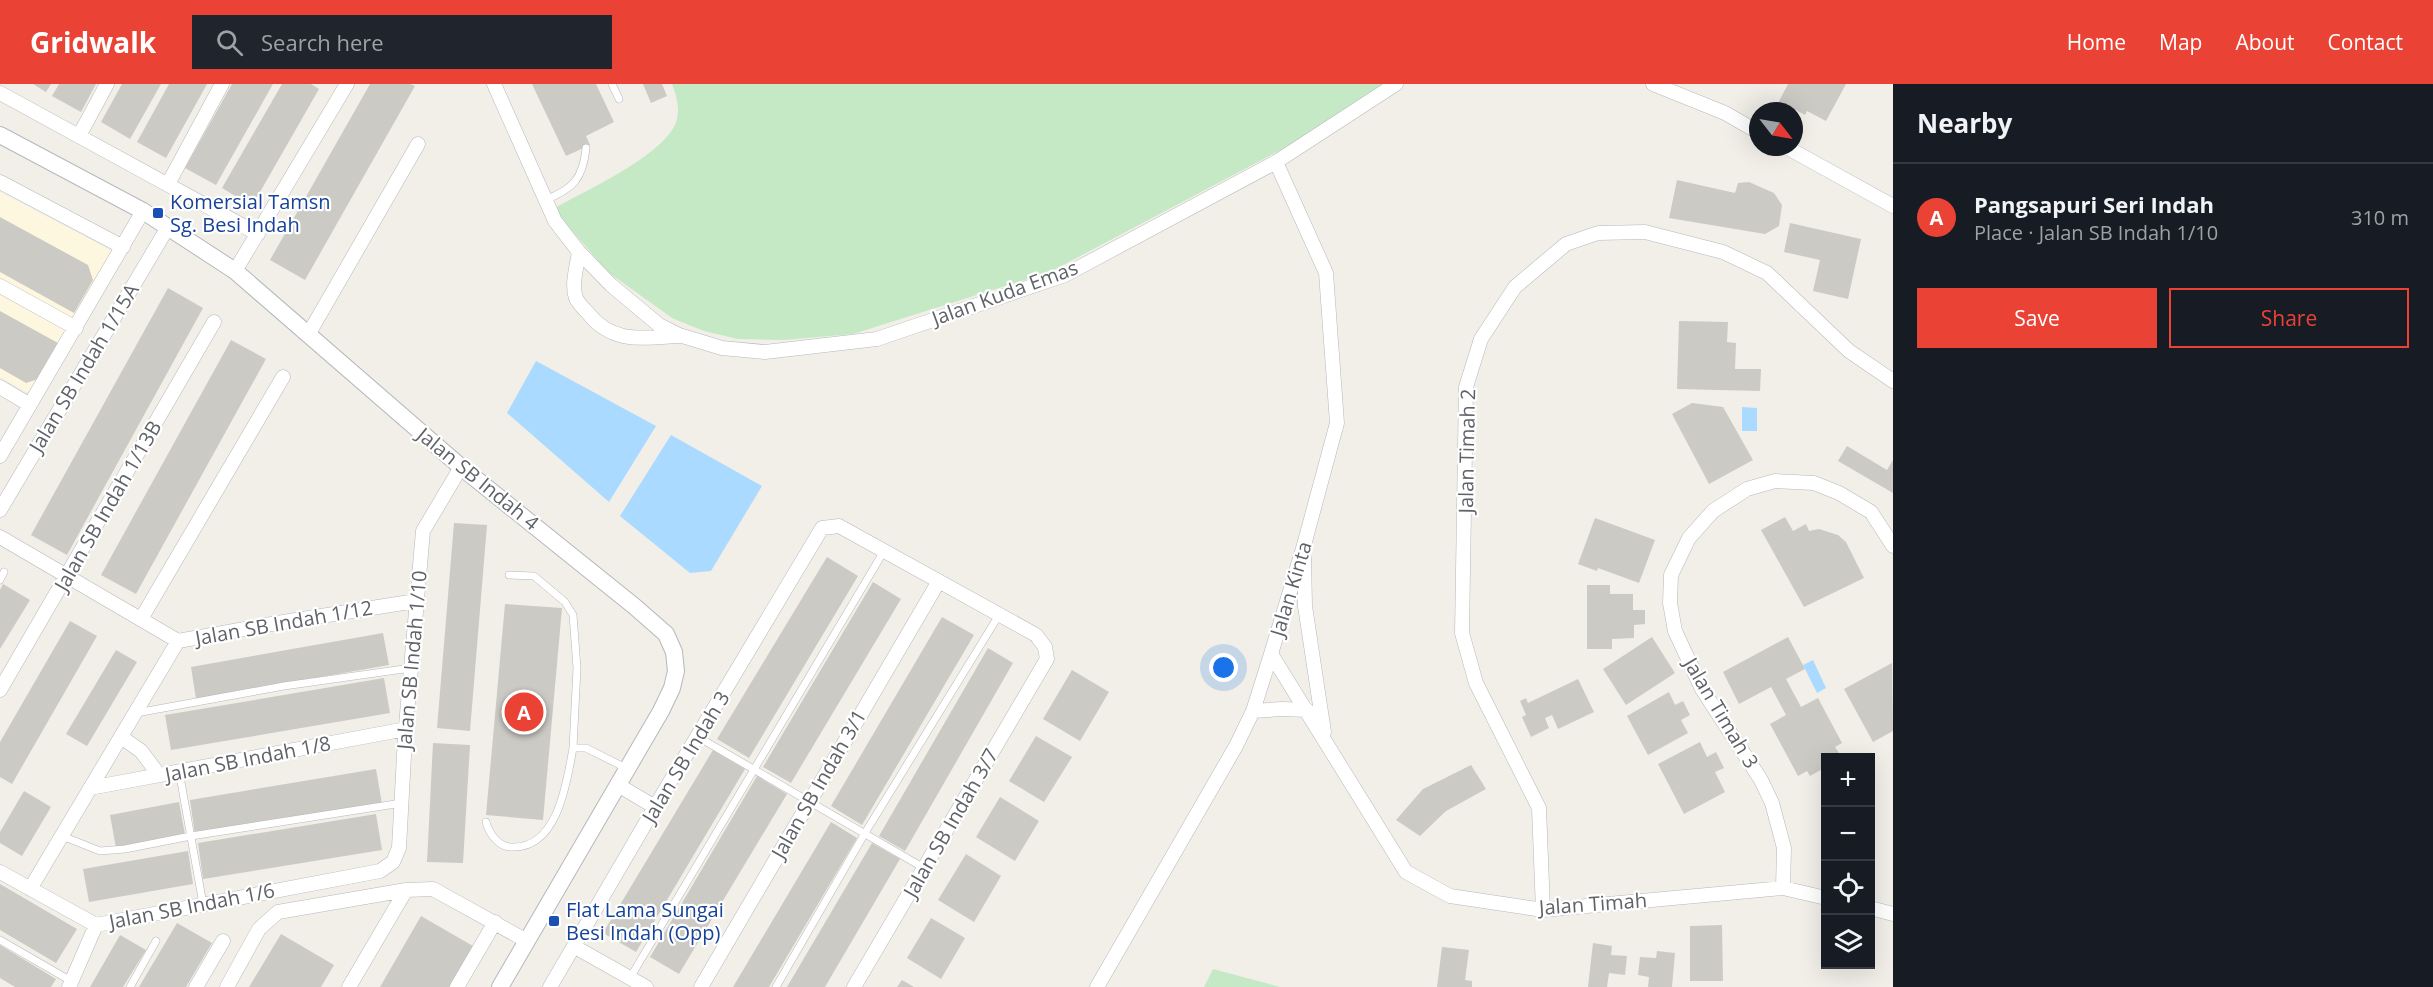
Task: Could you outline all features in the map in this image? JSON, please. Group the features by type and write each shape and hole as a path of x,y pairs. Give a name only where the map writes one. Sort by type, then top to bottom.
{"street":[{"path":"79,136 107,84"},
{"path":"168,184 222,84"},
{"path":"235,271 347,84"},
{"name":"Jalan Kuda Emas","path":"494,84 555,221 579,252 611,285 659,325 679,335 722,348 765,352 877,339 1065,275 1276,162 1396,84"},
{"path":"1653,84 1714,109 1749,127"},
{"path":"0,93 258,234"},
{"name":"Jalan SB Indah 4","path":"0,135 168,226 235,271 461,467 666,634 674,652 676,671 672,688 628,769 500,987"},
{"path":"308,335 418,144"},
{"path":"1802,156 1893,206"},
{"name":"Jalan Kinta","path":"1097,987 1236,746 1253,711 1304,545 1337,423 1326,273 1276,162"},
{"path":"0,182 123,247"},
{"path":"0,456 142,211"},
{"name":"Jalan SB Indah 1/15A","path":"0,510 168,226"},
{"name":"Jalan Timah 2","path":"1543,910 1539,808 1476,683 1462,633 1466,387 1481,339 1515,287 1566,244 1598,233 1645,232 1724,252 1767,273 1849,351 1893,381"},
{"name":"Jalan Kuda Emas","path":"579,252 575,278 576,299 596,324 606,331 638,339 679,335"},
{"path":"0,286 76,328"},
{"name":"Jalan SB Indah 1/13B","path":"0,690 214,322"},
{"path":"141,618 283,377"},
{"path":"0,387 30,405"},
{"name":"Jalan SB Indah 1/10","path":"393,862 399,848 406,729 423,531 461,467"},
{"name":"Jalan Timah 3","path":"1783,888 1784,848 1772,803 1761,780 1702,689 1675,631 1670,603 1671,575 1689,538 1713,511 1748,489 1775,481 1815,483 1839,493 1871,512 1893,546"},
{"name":"Jalan SB Indah 3","path":"550,987 822,528 838,526 884,551"},
{"name":"Jalan SB Indah 1/12","path":"0,537 178,641 416,601"},
{"path":"1304,545 1305,606 1326,740"},
{"path":"884,551 999,615"},
{"name":"Jalan SB Indah 3/1","path":"701,987 808,800 939,582"},
{"name":"Jalan SB Indah 3/7","path":"854,987 1047,659 1045,647 1036,636 999,615"},
{"path":"30,889 178,641"},
{"name":"Jalan Timah","path":"1271,654 1406,872 1450,896 1543,910 1783,888 1821,897"},
{"path":"1253,711 1307,710"},
{"name":"Jalan SB Indah 1/8","path":"90,788 406,729"},
{"path":"121,737 141,751 159,775"},
{"path":"618,785 655,807"},
{"name":"Jalan SB Indah 1/6","path":"0,872 96,925 380,871 393,862"},
{"path":"227,987 260,929 278,912 406,890 433,889 527,941"},
{"path":"350,987 406,890"},
{"path":"1875,909 1893,914"},
{"path":"457,987 495,922"},
{"path":"70,984 96,925"},
{"path":"196,987 223,940"},
{"path":"575,947 646,987"}],"lane":[{"path":"612,84 619,99"},
{"path":"545,200 566,192 576,182 585,166 586,148"},
{"path":"630,978 884,551"},
{"path":"0,580 4,572"},
{"path":"486,822 489,833 510,848 529,844 543,835 564,797 573,748 577,668 573,615 565,602 534,576 509,575"},
{"path":"776,987 865,833 999,615"},
{"path":"135,713 284,686 411,668"},
{"path":"698,737 924,868"},
{"path":"573,748 586,748 628,769"},
{"path":"179,771 203,904"},
{"path":"62,836 100,851 125,849 191,836 402,803"},
{"path":"0,940 70,984"},
{"path":"130,987 156,941"}],"shaded area":[{"path":"0,192 112,251 29,393 0,377"}],"green space":[{"path":"672,84 1387,84 1305,137 1050,272 853,334 784,340 738,339 704,331 672,318 608,272 553,209 638,161 667,137 678,115 677,99"},
{"path":"1213,969 1280,987 1204,987"}],"water":[{"path":"536,361 656,426 609,502 507,413"},
{"path":"1742,407 1757,408 1757,431 1742,431"},
{"path":"671,435 762,486 711,571 690,573 620,516"},
{"path":"1813,660 1826,688 1817,693 1803,665"}],"building":[{"path":"33,84 51,84 46,92"},
{"path":"59,84 96,84 81,112 52,96"},
{"path":"122,84 161,84 130,139 101,122"},
{"path":"169,84 207,84 166,158 137,142"},
{"path":"232,84 273,84 216,185 185,168"},
{"path":"282,84 311,84 319,89 252,206 222,188"},
{"path":"370,84 415,86 305,280 270,260"},
{"path":"532,84 596,84 614,122 586,136 590,145 566,156"},
{"path":"643,84 662,84 667,96 651,103"},
{"path":"1788,84 1846,84 1826,121 1807,111 1805,115 1803,114 1803,102 1779,102"},
{"path":"1677,180 1735,193 1738,183 1749,182 1774,193 1782,205 1779,226 1765,234 1669,218"},
{"path":"0,217 88,265 93,280 74,313 0,272"},
{"path":"1790,223 1861,239 1848,299 1813,291 1820,260 1784,252"},
{"path":"168,288 203,308 67,555 31,535"},
{"path":"0,311 58,343 38,379 26,383 0,368"},
{"path":"1679,321 1728,322 1727,342 1736,343 1735,369 1761,369 1760,391 1677,389"},
{"path":"231,340 266,359 136,594 101,575"},
{"path":"1692,403 1723,407 1753,460 1709,484 1672,414"},
{"path":"1847,446 1887,470 1893,460 1893,493 1838,461"},
{"path":"1785,517 1793,531 1806,524 1809,531 1819,529 1838,535 1846,542 1864,578 1804,607 1761,530"},
{"path":"1595,518 1655,540 1639,583 1598,568 1597,571 1578,564"},
{"path":"454,523 487,525 470,731 437,728"},
{"path":"827,557 858,576 749,758 717,739"},
{"path":"873,582 901,599 791,783 763,767"},
{"path":"3,584 30,600 0,649 0,590"},
{"path":"1587,585 1610,585 1610,594 1633,594 1633,610 1645,610 1645,624 1634,625 1634,638 1612,639 1612,649 1587,649"},
{"path":"505,604 562,608 543,820 486,815"},
{"path":"942,617 974,635 862,825 831,806"},
{"path":"70,621 97,636 12,784 0,777 0,742"},
{"path":"383,633 389,665 196,699 191,667"},
{"path":"1652,637 1675,673 1626,705 1603,669"},
{"path":"1788,637 1805,669 1786,679 1801,707 1818,698 1842,743 1835,747 1839,753 1821,753 1821,770 1810,776 1807,771 1798,776 1770,724 1786,715 1771,687 1739,704 1723,672"},
{"path":"988,648 1013,663 905,851 879,836"},
{"path":"116,650 137,662 87,746 66,734"},
{"path":"1892,663 1893,731 1873,742 1844,689"},
{"path":"1072,670 1109,692 1080,741 1043,719"},
{"path":"384,678 390,713 171,750 165,715"},
{"path":"1578,679 1594,712 1558,729 1552,715 1545,718 1549,728 1531,737 1522,717 1526,715 1520,701 1526,698 1528,703"},
{"path":"1669,692 1675,705 1683,701 1690,715 1681,720 1688,733 1648,755 1627,716"},
{"path":"1036,736 1072,757 1044,802 1009,781"},
{"path":"1700,742 1707,757 1716,752 1724,768 1715,772 1725,792 1684,814 1658,764"},
{"path":"433,743 470,745 463,863 427,862"},
{"path":"713,750 745,769 636,952 603,933"},
{"path":"1471,765 1486,789 1446,811 1420,836 1396,820 1423,789"},
{"path":"376,769 382,804 195,835 190,800"},
{"path":"757,776 787,794 679,974 650,957"},
{"path":"24,791 51,807 22,856 0,843 0,832"},
{"path":"1000,797 1039,821 1015,861 976,837"},
{"path":"179,802 185,835 116,848 110,815"},
{"path":"376,814 382,850 203,879 198,843"},
{"path":"831,822 857,838 769,987 733,987"},
{"path":"872,843 900,859 825,987 787,987"},
{"path":"188,851 193,884 89,902 83,869"},
{"path":"966,854 1001,876 974,922 938,900"},
{"path":"0,884 77,929 56,963 0,930"},
{"path":"421,916 473,946 449,987 380,987"},
{"path":"931,918 965,938 941,979 907,958"},
{"path":"177,923 212,943 186,987 139,987"},
{"path":"1722,925 1723,981 1690,981 1690,926"},
{"path":"281,934 334,965 321,987 249,987"},
{"path":"120,935 146,950 123,987 90,987"},
{"path":"1593,943 1612,946 1611,955 1627,956 1625,975 1609,973 1607,987 1588,987"},
{"path":"0,945 56,979 51,987 15,987 0,978"},
{"path":"1442,947 1469,950 1465,980 1472,981 1472,987 1437,987"},
{"path":"1657,951 1675,953 1672,987 1648,987 1649,977 1638,975 1640,957 1656,958"},
{"path":"902,980 914,987 897,987"}],"place":[{"name":"Komersial Tamsn Sg. Besi Indah","path":"158,213"},
{"name":"Pangsapuri Seri Indah","path":"524,712"},
{"name":"Flat Lama Sungai Besi Indah (Opp)","path":"554,921"}]}
